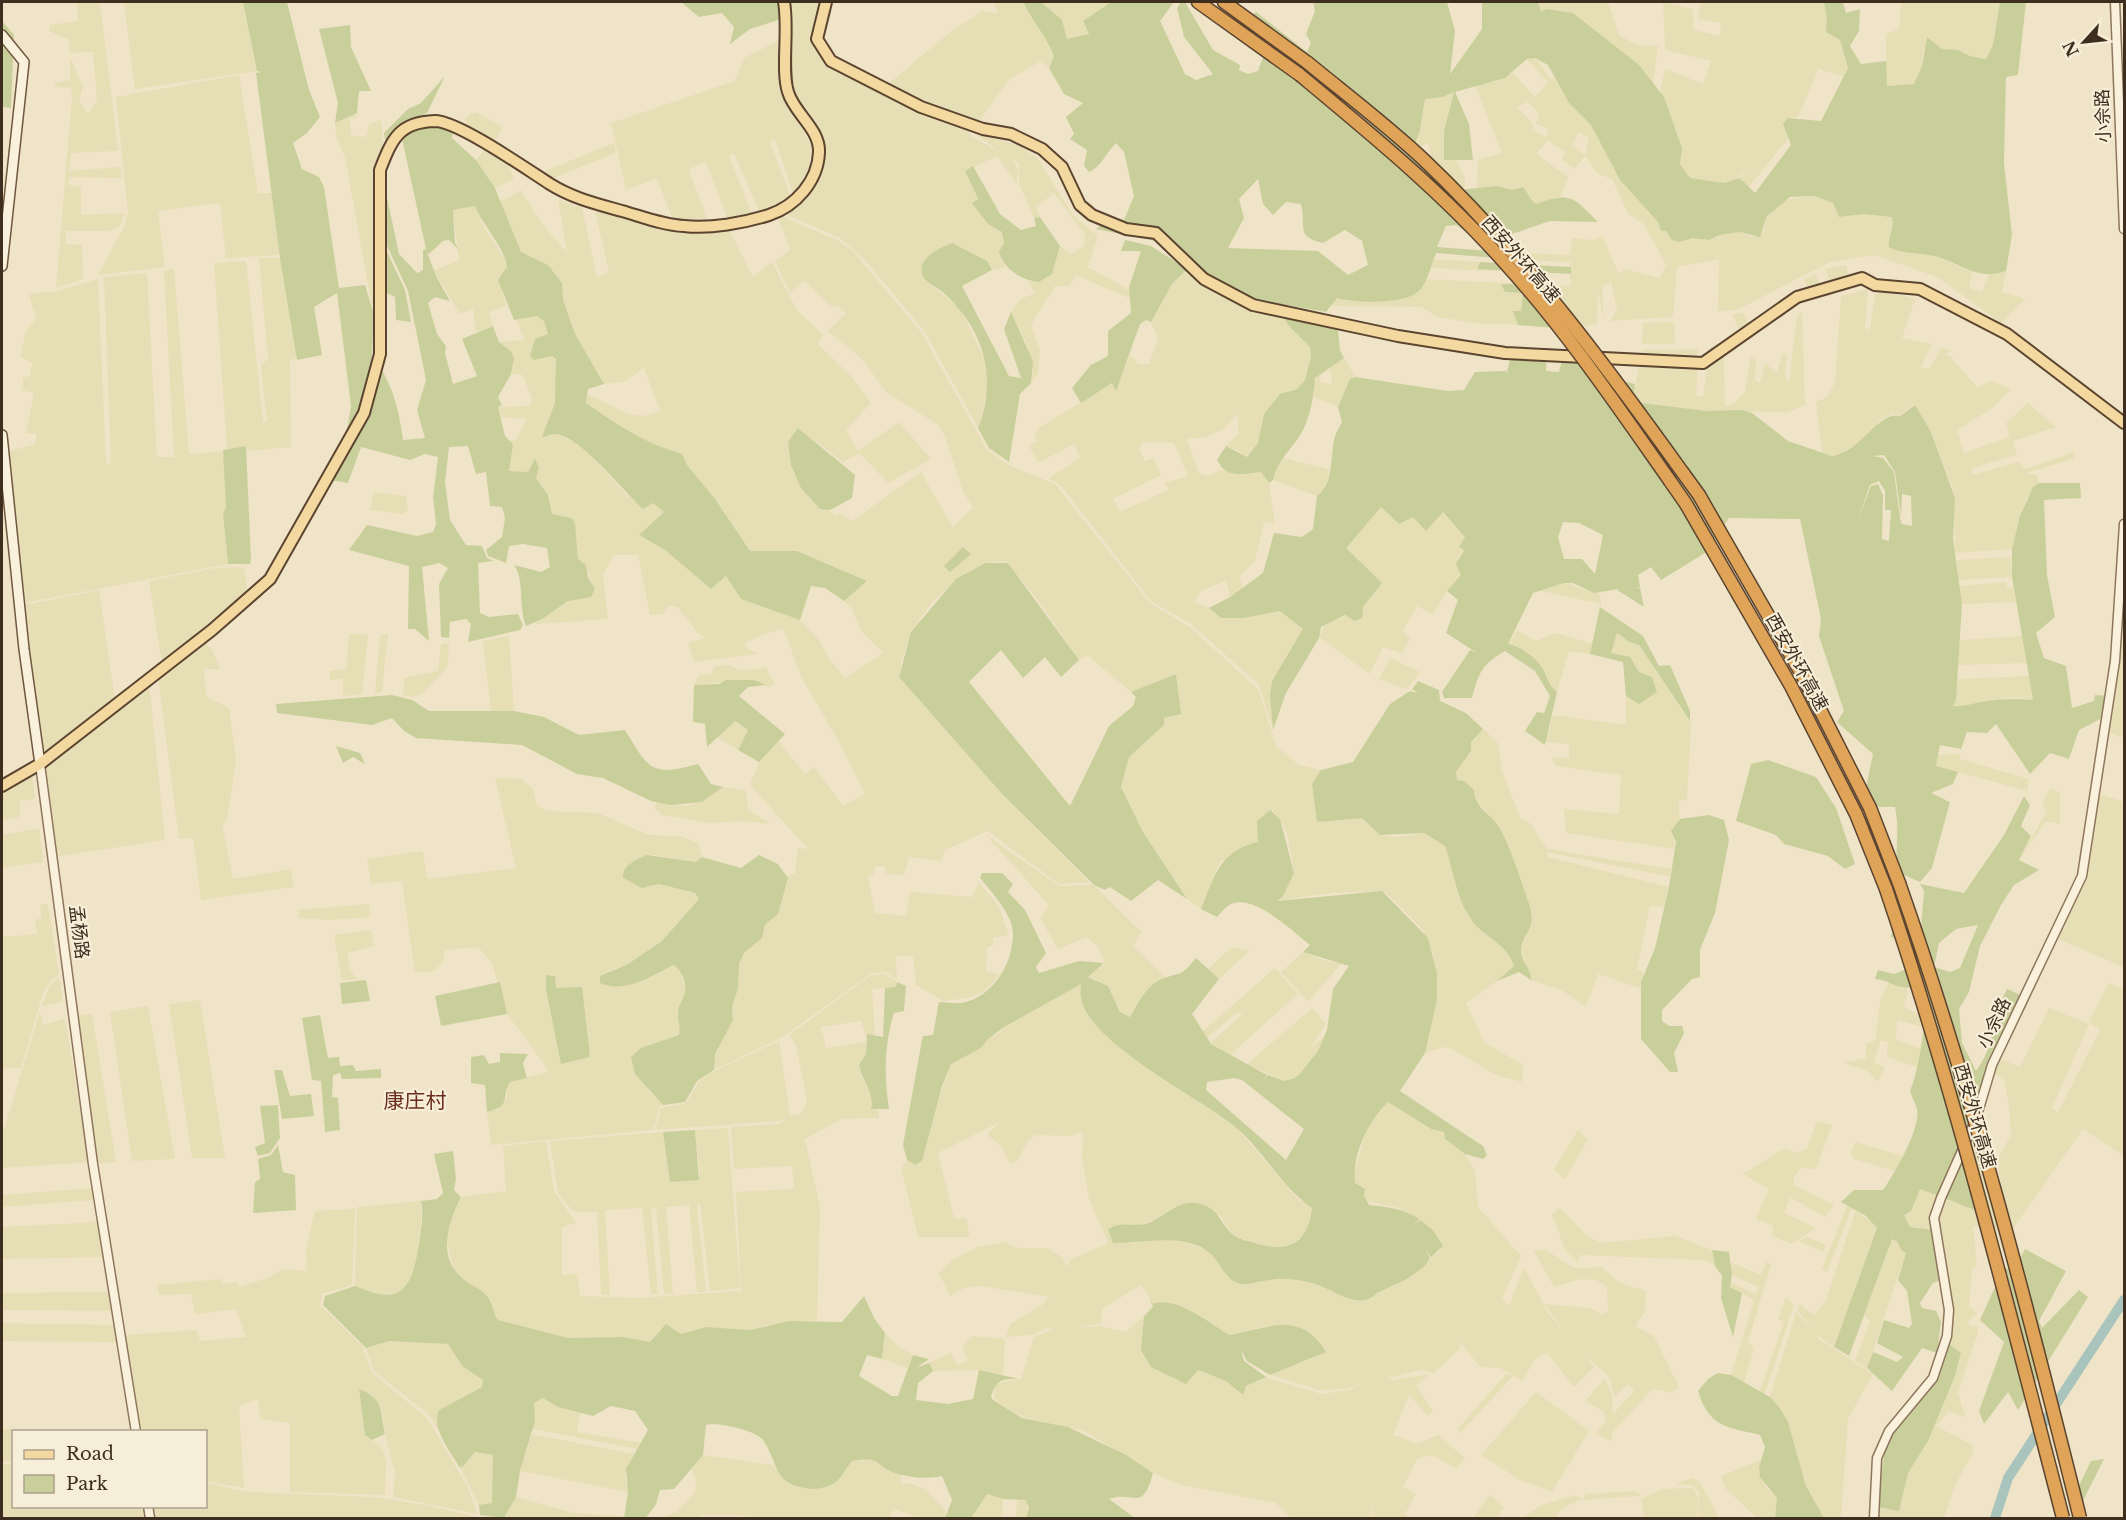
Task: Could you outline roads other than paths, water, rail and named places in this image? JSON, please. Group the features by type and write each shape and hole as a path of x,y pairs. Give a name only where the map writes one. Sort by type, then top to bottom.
{"highway":[{"name":"西安外环高速","path":"1198,2 1300,75 1413,170 1505,263 1605,388 1686,504 1791,686 1856,814 1886,889 1924,1001 1973,1174 2063,1518"},
{"name":"西安外环高速","path":"1224,2 1308,63 1424,159 1515,253 1615,378 1699,495 1804,678 1870,808 1938,995 1979,1137 2080,1518"}],"main road":[{"path":"2,786 40,764 212,630 270,579 364,413 380,354 380,170 391,142 409,124 438,121 490,145 553,186 590,203 685,227 751,221 784,210 812,182 819,150 812,129 793,104 787,90 787,17 784,2"},
{"path":"826,2 818,39 831,61 921,107 983,129 1011,134 1042,149 1062,167 1080,205 1092,215 1126,229 1156,233 1204,279 1253,305 1398,336 1505,352 1703,363 1797,297 1862,278 1875,285 1920,289 2007,334 2124,423"},
{"path":"2,35 24,62 2,266"},
{"name":"孟杨路","path":"2,435 24,649 40,764"}],"street":[{"name":"小佘路","path":"2115,2 2124,229"},
{"name":"小佘路","path":"1874,1518 1877,1458 1889,1431 1933,1378 1947,1336 1949,1310 1934,1218 1976,1119 1992,1065 2082,876 2115,661 2124,524"},
{"name":"孟杨路","path":"40,764 93,1164 136,1430"}],"waterway":[{"path":"1995,1518 2008,1478 2124,1300"}],"district":[{"name":"康庄村","path":"415,1101"}]}
